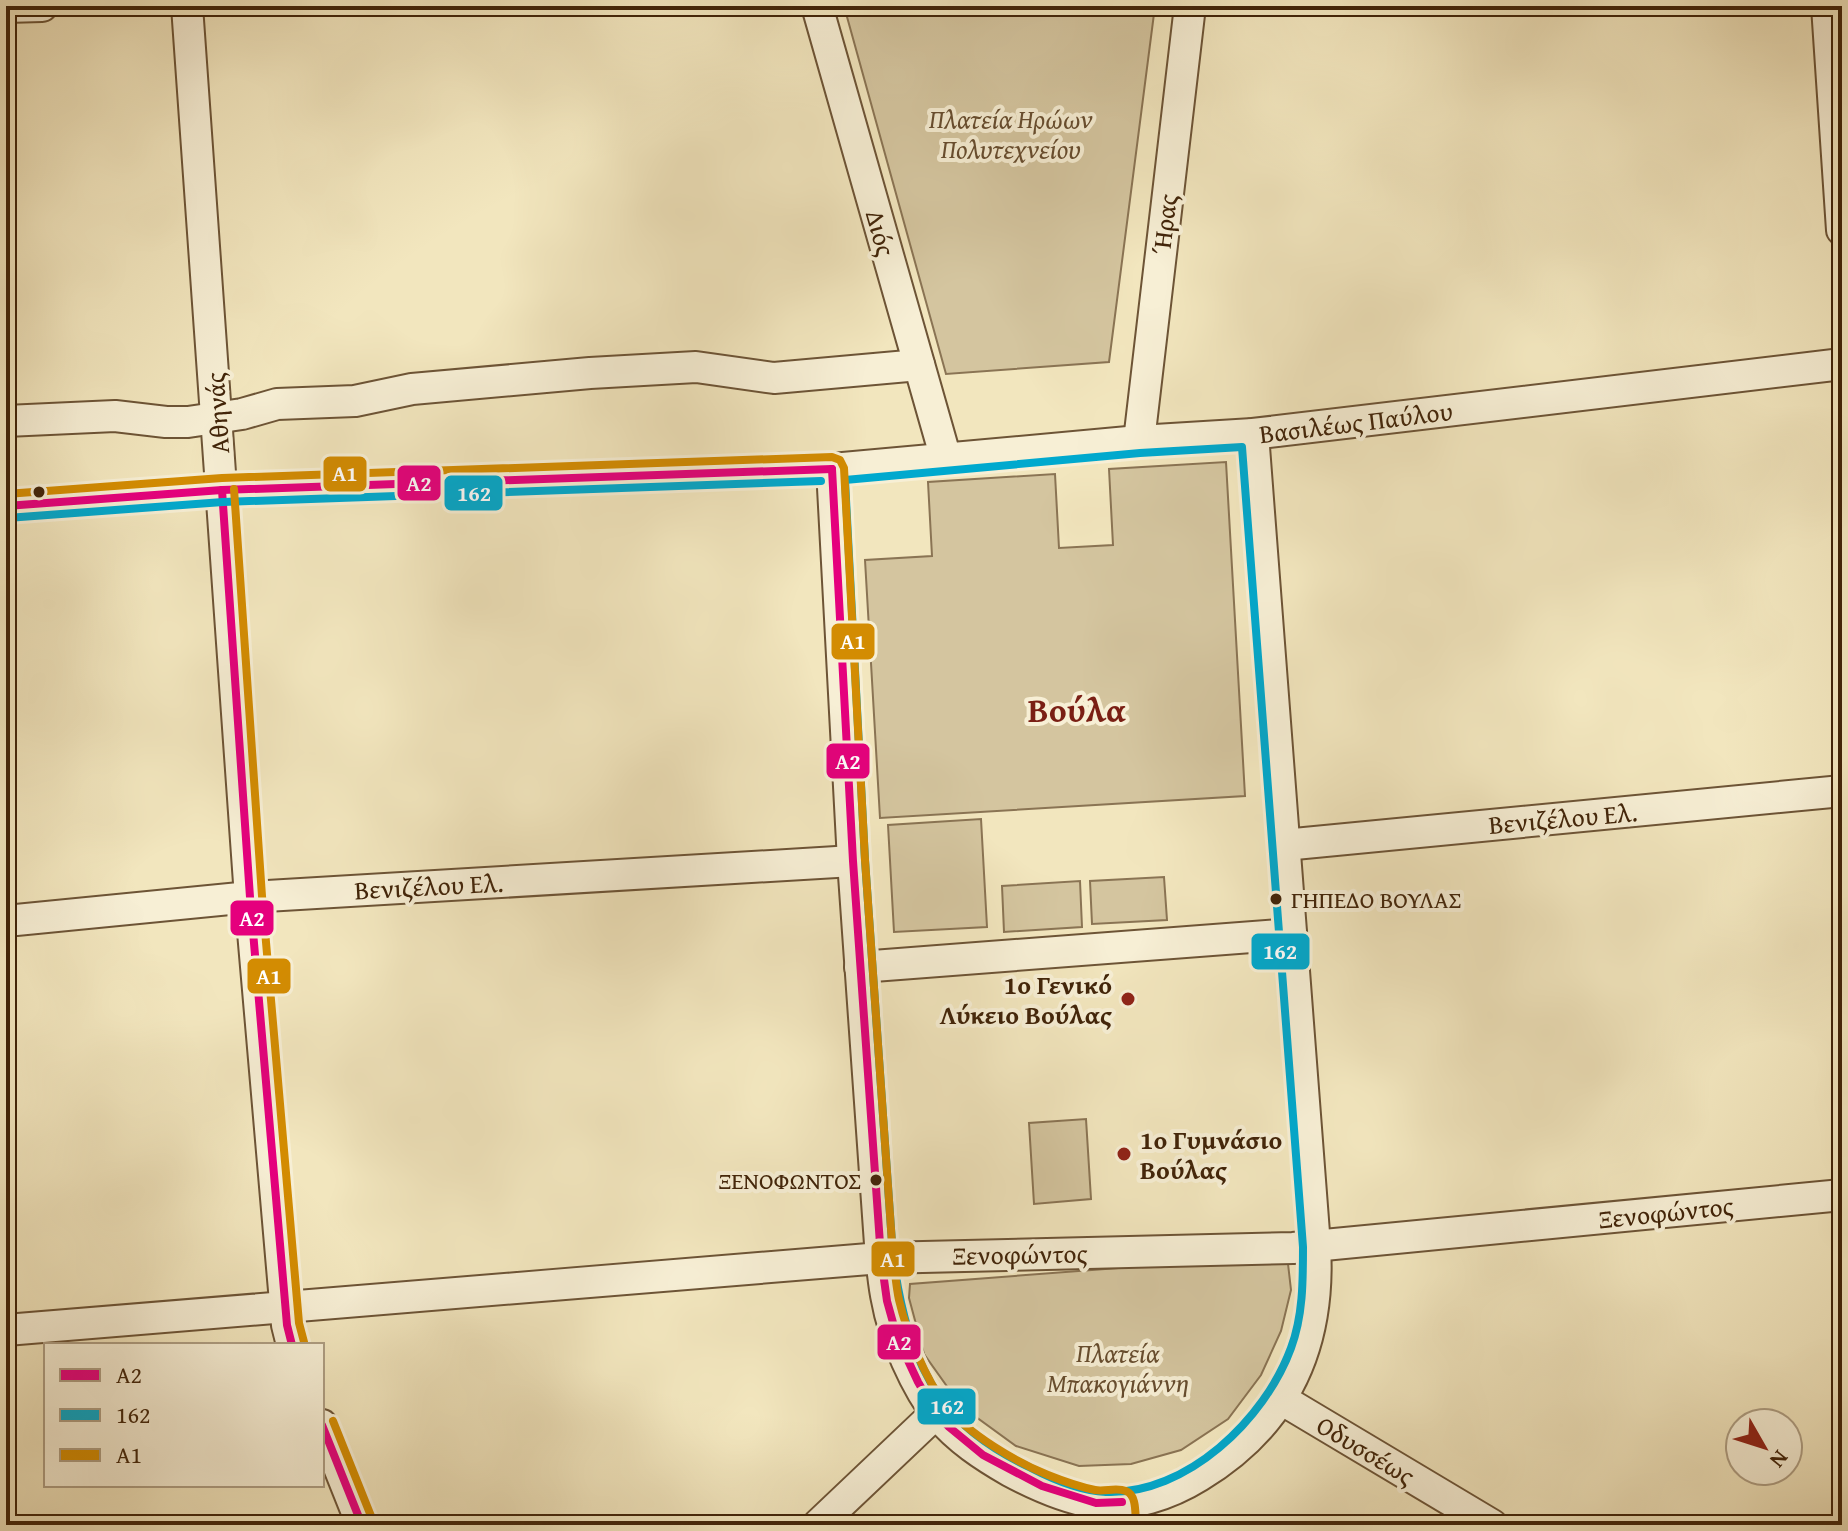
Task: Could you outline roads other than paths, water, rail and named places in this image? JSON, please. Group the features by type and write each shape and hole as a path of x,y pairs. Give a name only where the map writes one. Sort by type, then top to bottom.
{"street":[{"path":"6,7 42,6"},
{"name":"Αθηνάς","path":"187,6 250,897 287,1325 292,1343"},
{"name":"Διός","path":"817,6 946,459"},
{"name":"Ήρας","path":"1139,441 1190,6"},
{"path":"1827,6 1842,230"},
{"name":"Βασιλέως Παύλου","path":"6,506 222,490 832,469 1139,441 1253,434 1842,364"},
{"path":"6,421 115,416 188,422 217,419 277,404 355,401 403,390 590,373 696,367 774,378 919,365"},
{"path":"832,469 853,861 881,1258 887,1301 897,1337 936,1413 983,1455 1025,1479 1123,1514 1145,1499 1188,1483 1224,1461 1255,1433 1281,1399 1296,1370 1314,1307 1315,1246 1253,434"},
{"name":"Βενιζέλου Ελ.","path":"1284,845 1842,791"},
{"name":"Βενιζέλου Ελ.","path":"6,921 250,897 853,861"},
{"path":"860,967 1291,934"},
{"name":"Ξενοφώντος","path":"6,1330 881,1258 1315,1246 1842,1195"},
{"name":"Οδυσσέως","path":"1281,1399 1458,1517 1492,1525"},
{"path":"818,1525 936,1413"},
{"path":"324,1430 362,1525"}],"place":[{"name":"ΓΗΠΕΔΟ ΒΟΥΛΑΣ","path":"1276,899"},
{"name":"1ο Γενικό Λύκειο Βούλας","path":"1128,999"},
{"name":"1ο Γυμνάσιο Βούλας","path":"1124,1154"},
{"name":"ΞΕΝΟΦΩΝΤΟΣ","path":"876,1180"}],"district":[{"name":"Βούλα","path":"1077,709"}],"park label":[{"name":"Πλατεία Ηρώων Πολυτεχνείου","path":"1011,133"},
{"name":"Πλατεία Μπακογιάννη","path":"1118,1367"}]}
